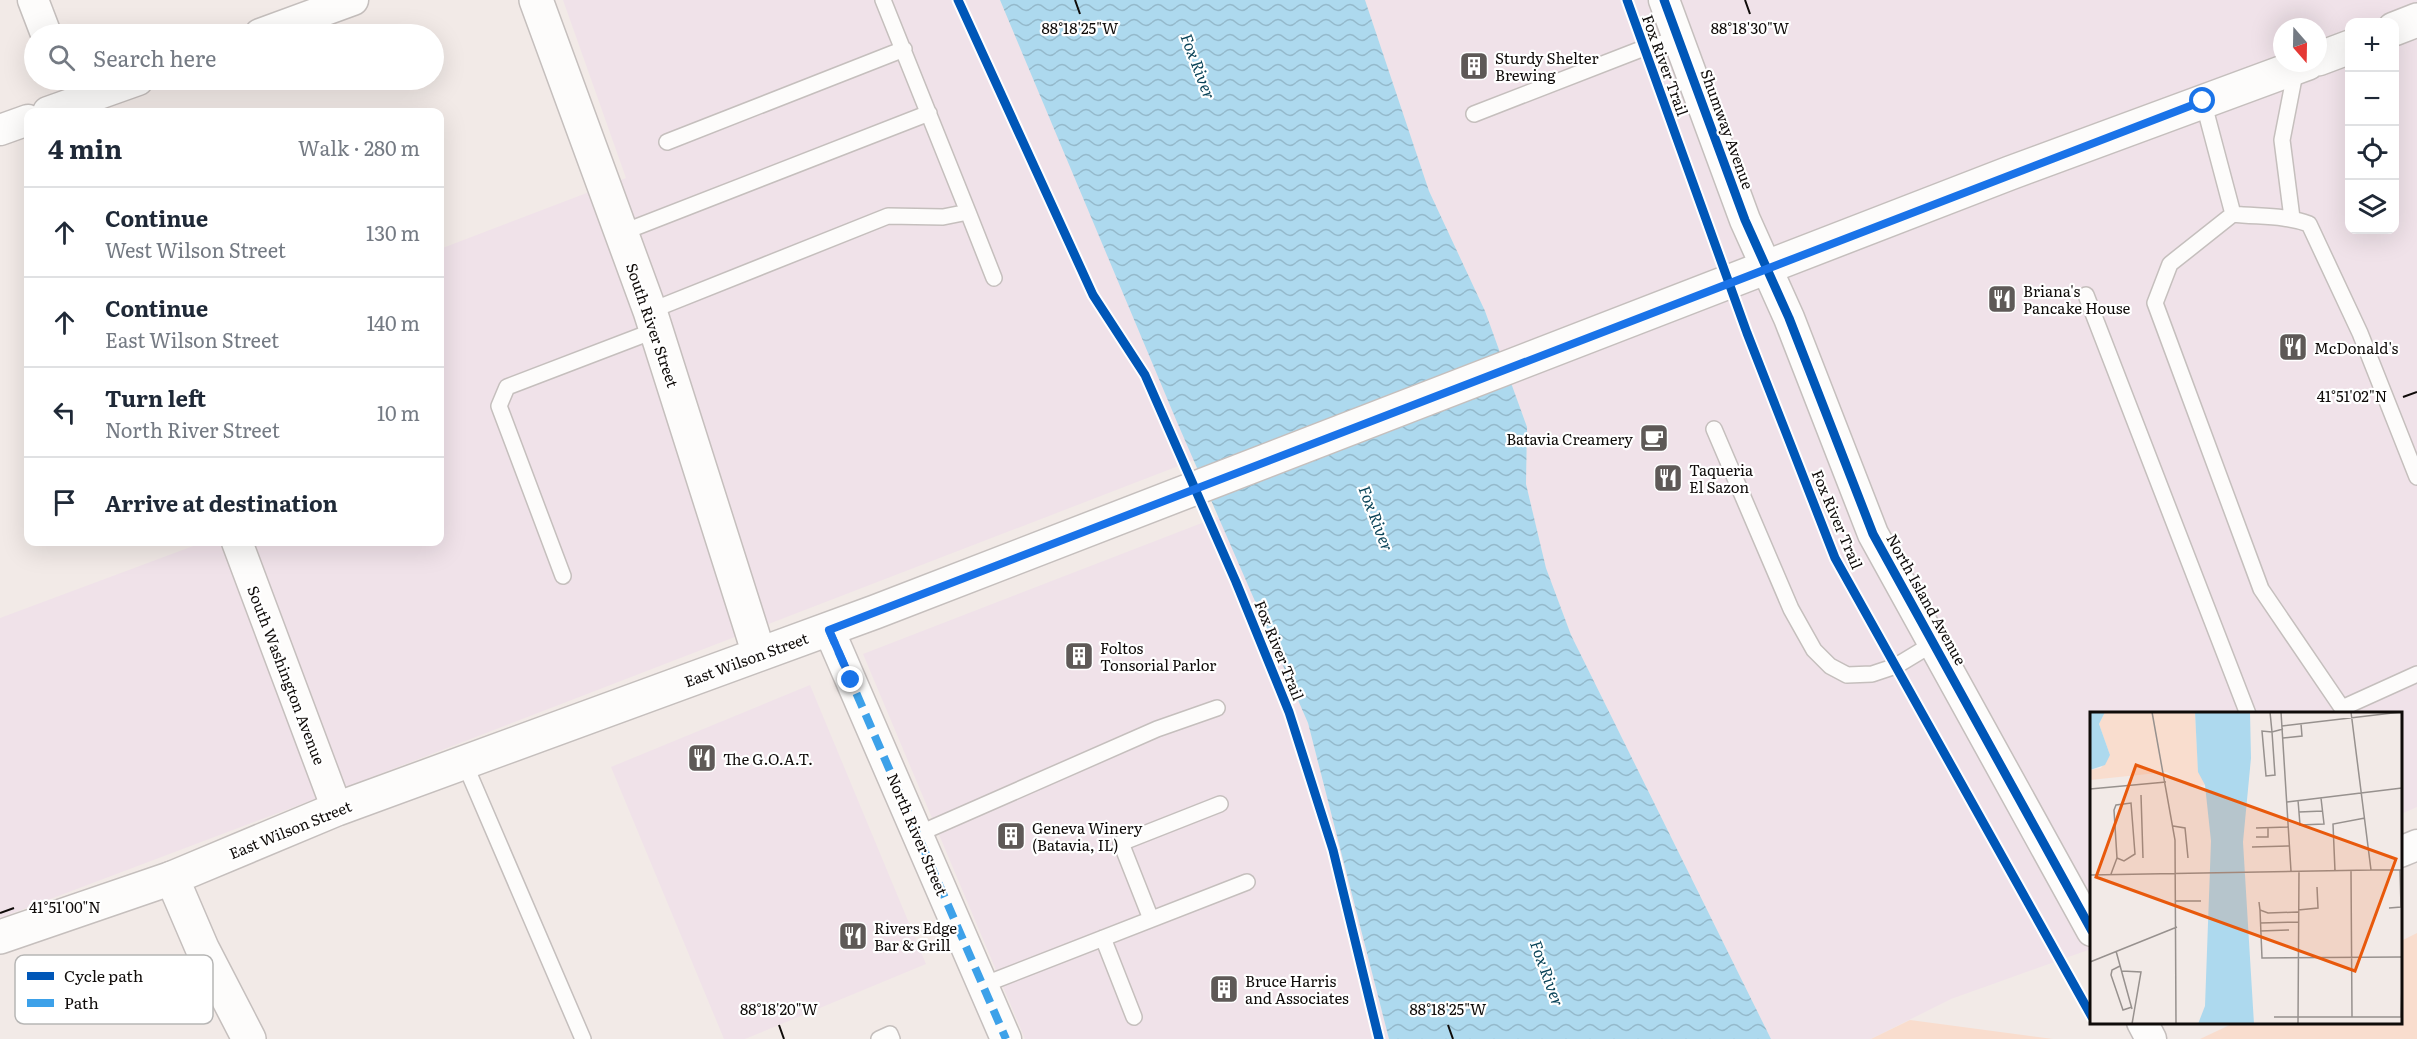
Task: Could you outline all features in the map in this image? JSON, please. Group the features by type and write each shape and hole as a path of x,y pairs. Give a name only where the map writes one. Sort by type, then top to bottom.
{"main road":[{"name":"South River Street","path":"536,0 653,321 759,654"},
{"path":"2399,27 2417,20"},
{"name":"East Wilson Street","path":"2327,55 2345,49"},
{"name":"East Wilson Street","path":"0,937 172,878 337,809 829,630 1522,361 2282,72"},
{"path":"172,878 206,955"},
{"path":"213,969 249,1039"}],"street":[{"path":"33,0 42,24"},
{"path":"287,24 353,0"},
{"name":"Shumway Avenue","path":"1664,0 1745,220 1767,268"},
{"path":"65,102 105,90"},
{"path":"0,130 24,121"},
{"name":"North Island Avenue","path":"1767,268 1873,534 2090,929"},
{"name":"South Washington Avenue","path":"238,546 337,809"},
{"name":"North River Street","path":"829,630 1006,1039"},
{"path":"2402,851 2417,844"},
{"path":"2143,1024 2151,1039"}],"lane":[{"path":"883,0 994,278"},
{"path":"1474,114 1644,48 1678,39"},
{"path":"667,142 904,49"},
{"path":"2292,218 2282,140 2304,72"},
{"path":"2203,101 2233,214"},
{"path":"621,233 929,114"},
{"path":"563,576 499,406 507,387 888,216 943,217 968,212"},
{"path":"2417,477 2360,333 2309,225 2292,218 2233,214 2170,264 2155,303 2261,589 2343,711 2417,674"},
{"path":"2086,295 2247,712"},
{"path":"1714,429 1791,609 1814,650 1830,666 1847,675 1872,674 1896,666 1934,643"},
{"path":"918,834 1157,729 1217,708"},
{"path":"464,762 583,1039"},
{"path":"1151,919 1121,843 1220,804"},
{"path":"983,985 1247,882"},
{"path":"1103,938 1134,1017"},
{"path":"879,1039 890,1034 892,1039"}],"shaded area":[{"path":"563,0 1000,0 1194,460 0,918 0,618 193,546 444,546 444,247 626,178"},
{"path":"1365,0 2417,0 2417,807 2402,814 2402,712 2090,712 2090,949 1951,999 1871,1039 1771,1039 1571,635 1546,568 1526,484 1527,427 1485,311 1429,191"},
{"path":"1220,516 1308,723 1389,1039 1025,1039 863,654"},
{"path":"810,685 926,964 745,1039 724,1039 611,767"},
{"path":"2417,933 2417,1039 2200,1039 2232,1024 2402,1024 2402,940"},
{"path":"1910,1020 2053,1039 1871,1039"}],"water":[{"name":"Fox River","path":"1000,0 1365,0 1429,191 1485,311 1527,427 1526,484 1546,568 1571,635 1771,1039 1389,1039 1308,723 1177,422"}],"marked path":[{"path":"829,630 1006,1039"}],"cycle path":[{"name":"Fox River Trail","path":"958,0 1093,295 1145,375 1236,582 1289,712 1333,850 1379,1039"},
{"name":"Fox River Trail","path":"1627,0 1747,333 1835,558 2090,1013"},
{"name":"Fox River Trail","path":"1664,0 1745,220 1789,318 1873,534 2090,927"}],"place":[{"name":"Sturdy Shelter Brewing","path":"1474,66"},
{"name":"Briana's Pancake House","path":"2002,299"},
{"name":"McDonald's","path":"2293,347"},
{"name":"Batavia Creamery","path":"1654,438"},
{"name":"Taqueria El Sazon","path":"1668,478"},
{"name":"Foltos Tonsorial Parlor","path":"1079,656"},
{"name":"The G.O.A.T.","path":"702,758"},
{"name":"Geneva Winery (Batavia, IL)","path":"1011,836"},
{"name":"Rivers Edge Bar & Grill","path":"853,936"},
{"name":"Bruce Harris and Associates","path":"1224,989"}],"route":[{"path":"851,680 829,630 2010,173 2203,101"}]}
